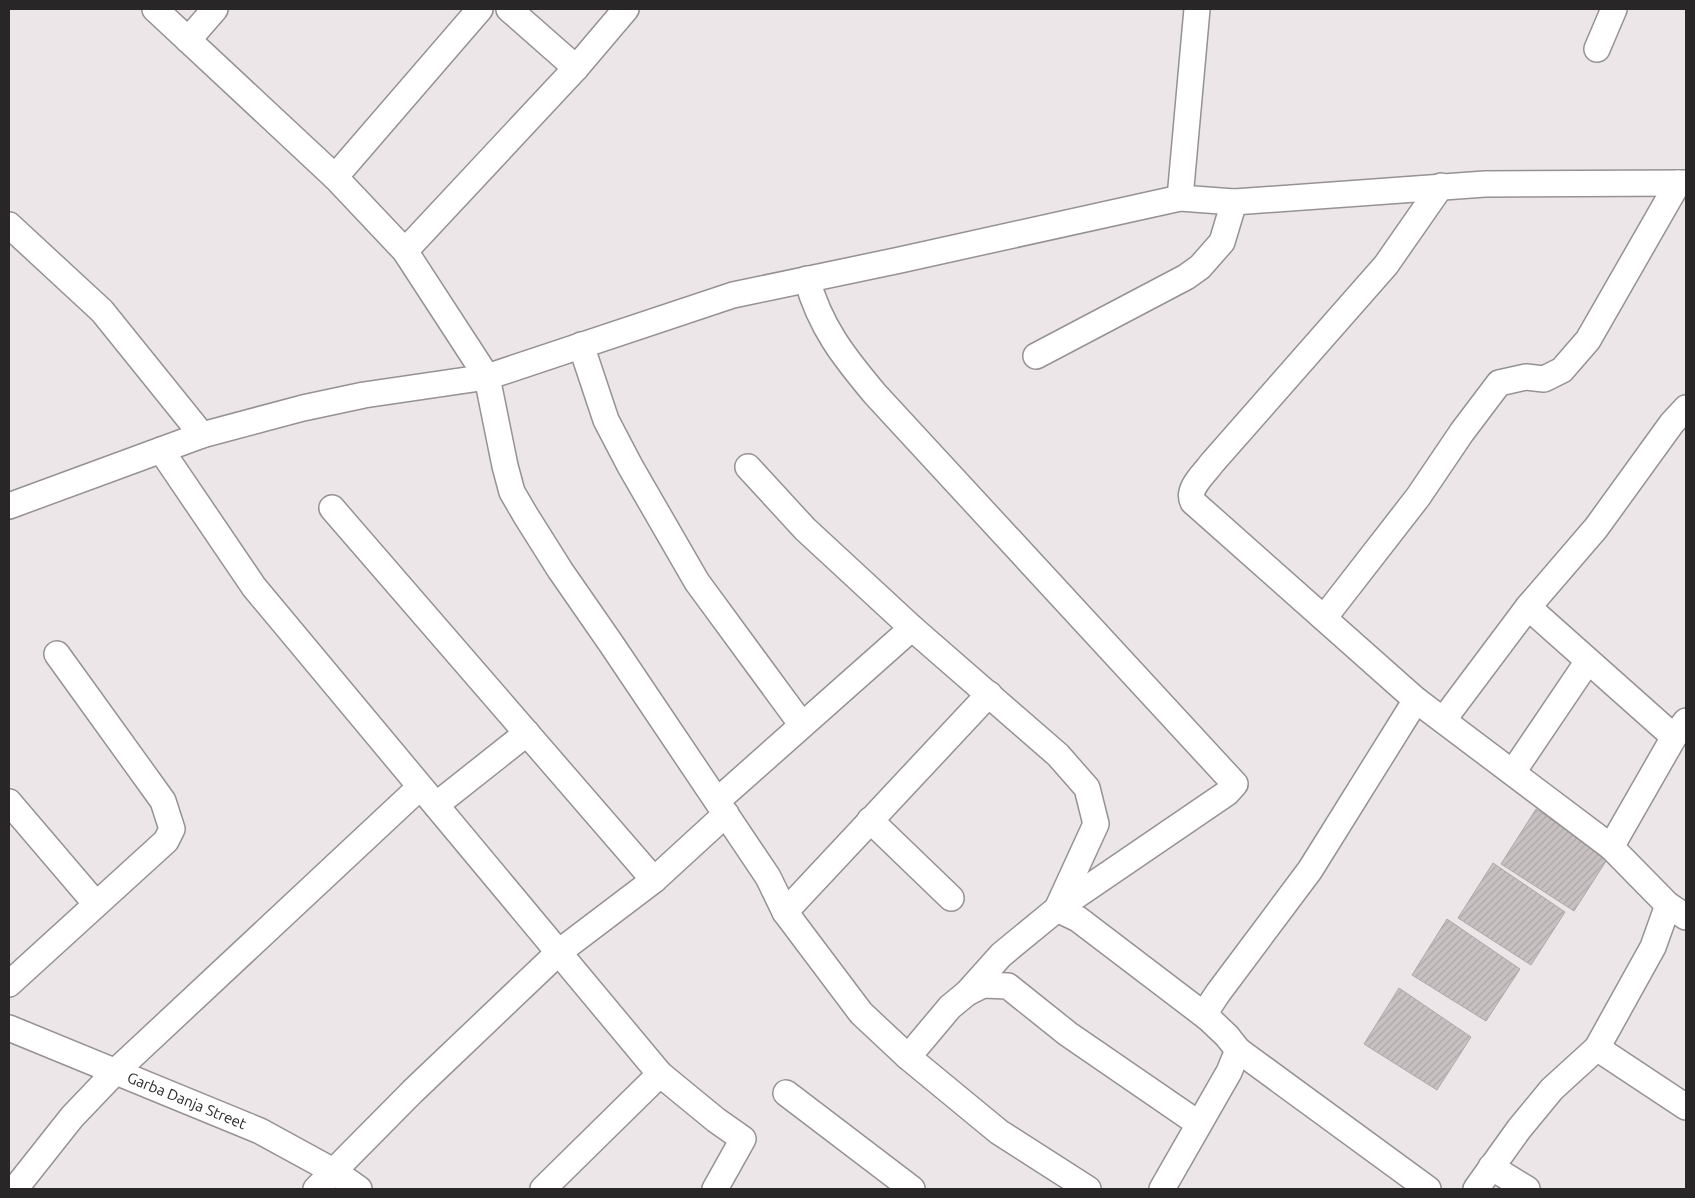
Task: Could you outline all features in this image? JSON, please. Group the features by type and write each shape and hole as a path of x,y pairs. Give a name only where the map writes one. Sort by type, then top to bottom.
{"street":[{"path":"155,9 335,177 405,251 487,377 512,492 560,570 768,877 785,912 861,1013 908,1057 999,1132 1088,1189"},
{"path":"188,40 215,9"},
{"path":"335,177 480,9"},
{"path":"509,9 576,68"},
{"path":"405,251 576,68 626,9"},
{"path":"1180,198 1197,9"},
{"path":"1597,49 1614,9"},
{"path":"9,506 202,435 303,408 364,395 487,377 732,294 1180,198 1234,202 1485,184 1682,183"},
{"path":"1324,618 1418,497 1462,432 1499,383 1526,377 1544,379 1562,370 1588,340 1682,183"},
{"path":"1441,186 1386,265 1218,456 1191,490 1191,498 1193,502 1416,700 1444,719 1611,847 1677,911 1653,947 1597,1048 1552,1089 1476,1189"},
{"path":"1036,356 1186,277 1200,267 1222,242 1234,202"},
{"path":"9,225 102,312 202,435"},
{"path":"807,279 813,303 831,337 853,367 889,409 1234,784 1227,793 1057,909 1001,955 967,993 950,1007 908,1057"},
{"path":"581,345 606,420 696,582 802,725"},
{"path":"1444,719 1528,607 1596,528 1672,423 1686,408"},
{"path":"162,450 254,587 660,1074 742,1140 715,1189"},
{"path":"748,467 805,529 912,628 1058,755 1087,788 1096,824 1057,909"},
{"path":"332,508 654,880"},
{"path":"1528,607 1588,661 1680,729 1611,847"},
{"path":"316,1189 558,952 654,880 802,725 912,628"},
{"path":"9,984 166,841 172,829 163,800 57,654"},
{"path":"1513,772 1588,661"},
{"path":"785,912 989,694"},
{"path":"1208,1018 1208,1008 1310,870 1416,700"},
{"path":"436,805 527,733"},
{"path":"15,1189 72,1117 115,1072 420,787"},
{"path":"9,802 96,904"},
{"path":"870,820 951,898"},
{"path":"1057,909 1078,919 1208,1018 1227,1036 1238,1050 1428,1189"},
{"path":"967,993 983,985 1008,986 1068,1034 1199,1124"},
{"name":"Garba Danja Street","path":"9,1028 260,1131 335,1172 359,1189"},
{"path":"1597,1048 1686,1107"},
{"path":"1162,1189 1229,1072 1238,1050"},
{"path":"543,1189 660,1074"},
{"path":"786,1093 912,1189"},
{"path":"1491,1167 1527,1189"}],"building":[{"path":"1536,809 1608,858 1574,911 1501,864"},
{"path":"1493,863 1565,912 1531,965 1458,918"},
{"path":"1447,919 1520,969 1486,1021 1412,975"},
{"path":"1399,988 1471,1037 1437,1090 1364,1044"}]}
